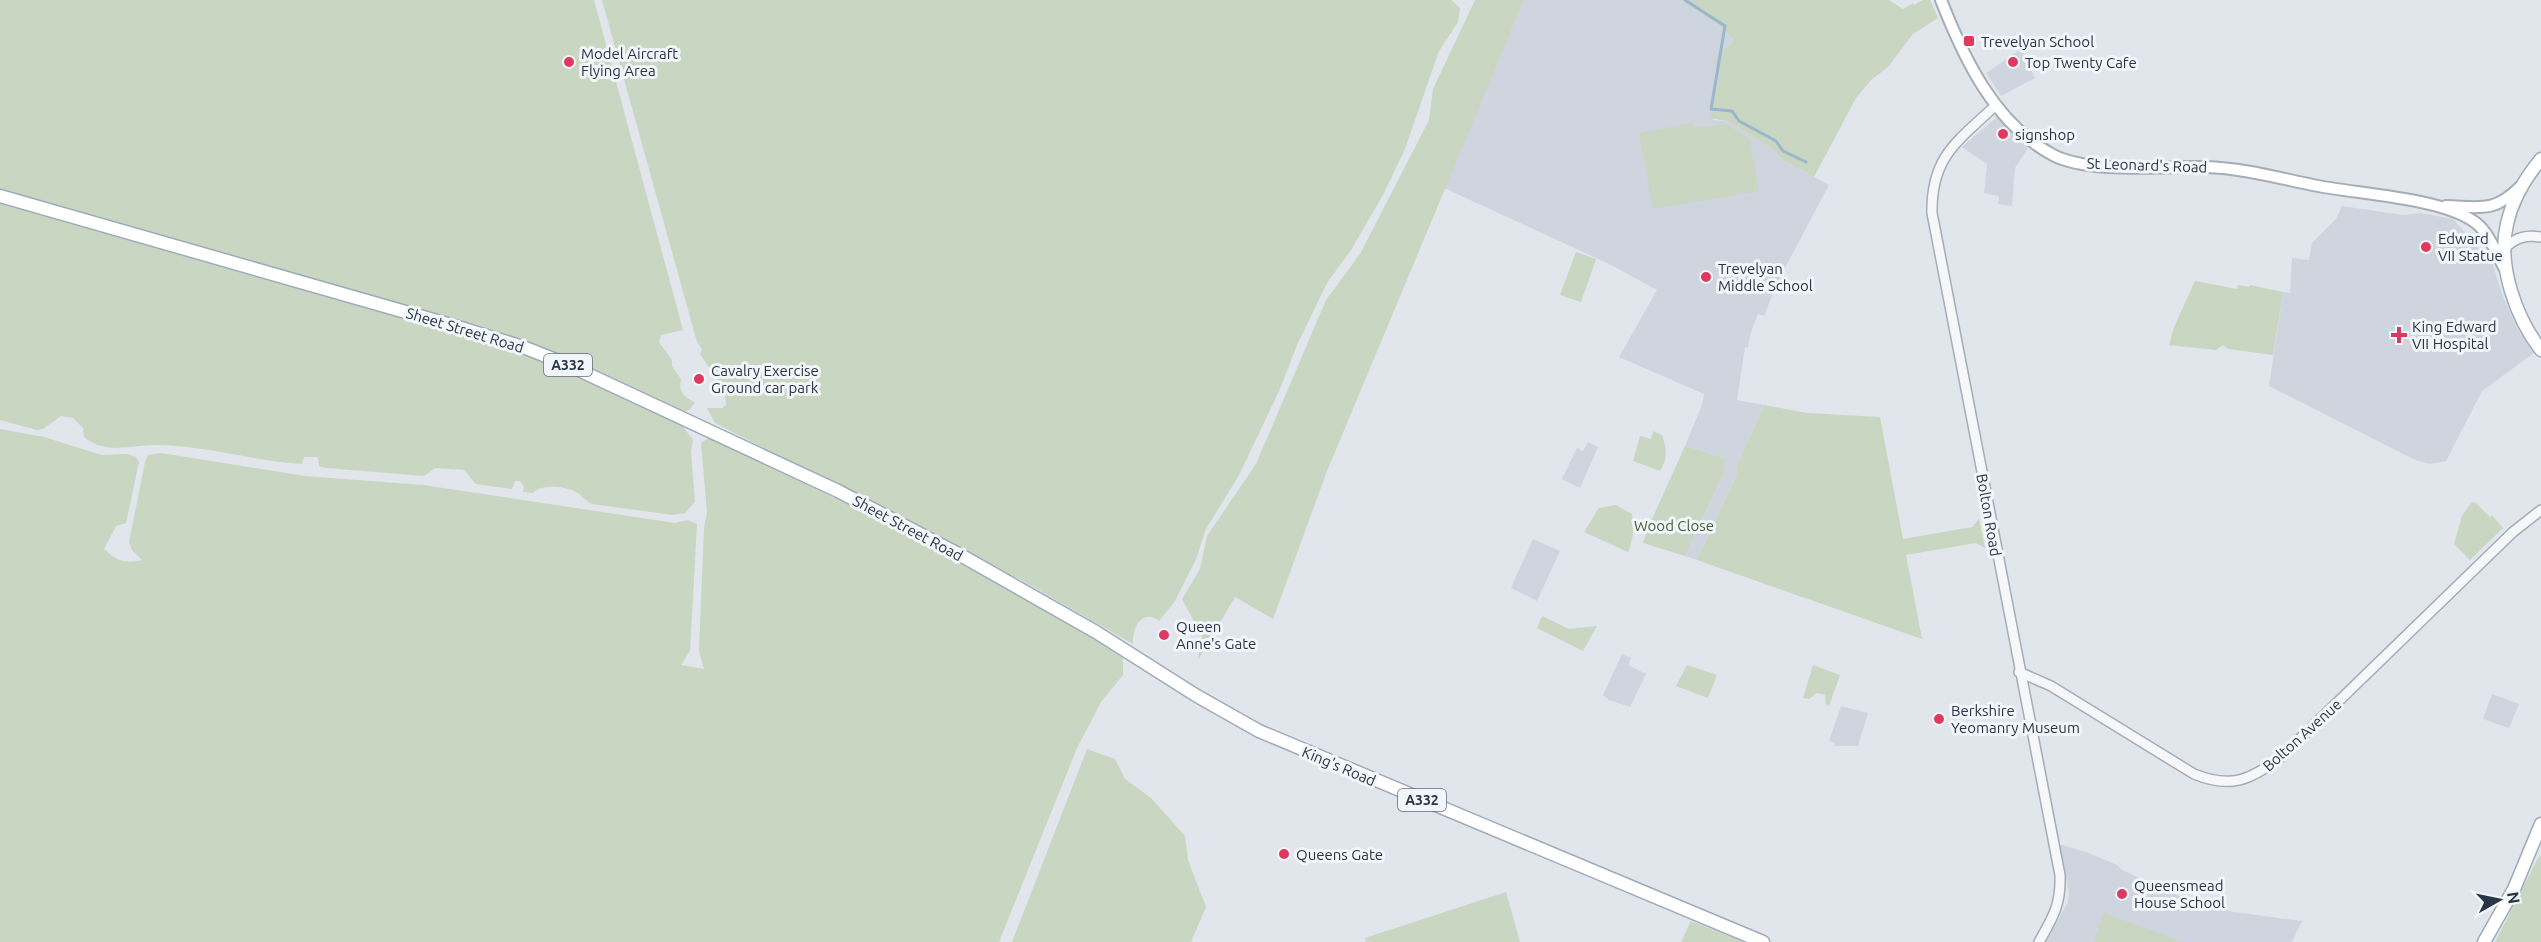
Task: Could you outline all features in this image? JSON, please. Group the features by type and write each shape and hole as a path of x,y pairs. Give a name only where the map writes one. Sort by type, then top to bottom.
{"main road":[{"name":"St Leonard's Road","path":"1941,0 1964,53 1981,85 1996,105 2033,141 2054,156 2074,163 2209,167 2434,206 2481,207 2499,204 2526,181"},
{"path":"2541,159 2526,181 2507,224 2505,248 2507,272 2515,301 2527,328 2541,350"},
{"name":"Sheet Street Road","path":"0,196 451,325 523,347 566,364 838,491 964,557 1096,632"},
{"name":"St Leonard's Road","path":"2434,206 2475,222 2488,238 2507,272"},
{"name":"King's Road","path":"1096,632 1197,696 1259,731 1763,942"},
{"path":"2484,942 2514,889 2541,824"}],"street":[{"name":"Bolton Road","path":"1996,105 1948,149 1932,190 1932,213 2060,875 2061,895 2058,907 2039,942"},
{"path":"2505,248 2517,238 2541,237"},
{"name":"Bolton Avenue","path":"2019,672 2051,686 2194,774 2212,782 2245,779 2280,758 2513,532 2541,510"}],"shaded area":[{"name":"Trevelyan Middle School","path":"1524,0 1680,0 1717,24 1733,39 1731,45 1720,52 1719,75 1711,107 1713,120 1727,121 1771,148 1783,160 1829,185 1778,281 1764,316 1758,314 1748,348 1745,347 1737,400 1764,405 1737,466 1737,474 1697,560 1685,556 1724,472 1725,458 1685,446 1702,405 1704,394 1619,357 1657,290 1609,264 1444,188"},
{"path":"2021,49 2035,78 2001,96 1986,73"},
{"path":"1998,116 2028,148 2015,168 2012,206 1998,204 1999,196 1984,193 1987,164 1962,147"},
{"name":"King Edward VII Hospital","path":"2342,206 2403,215 2421,213 2453,219 2493,265 2502,294 2517,328 2534,353 2482,391 2446,461 2430,464 2415,460 2269,386 2283,292 2290,293 2292,258 2309,260 2312,243 2336,219"},
{"path":"1588,442 1598,447 1580,488 1562,479 1577,448 1583,451"},
{"path":"1533,539 1560,551 1537,601 1511,588"},
{"path":"1622,654 1631,658 1628,665 1646,674 1630,707 1609,700 1603,695"},
{"path":"2492,694 2519,704 2509,728 2483,719"},
{"path":"1841,706 1868,713 1858,746 1834,746 1835,743 1829,741"},
{"name":"Queensmead House School","path":"2058,844 2086,852 2117,865 2122,870 2179,896 2234,912 2302,921 2292,942 2046,942 2068,902 2069,892"}],"green space":[{"path":"0,0 594,0 683,330 661,335 659,342 672,360 672,366 681,379 680,388 683,394 695,403 689,410 684,411 599,372 506,335 0,190"},
{"path":"602,0 1451,0 1460,8 1458,22 1439,51 1405,149 1383,195 1351,250 1327,283 1239,475 1205,531 1197,557 1175,601 1159,621 1148,617 1139,622 1134,632 1133,644 1021,580 715,423 707,408 722,408 726,405 724,389 700,354 702,349 697,342"},
{"path":"1475,0 1524,0 1327,471 1273,619 1235,597 1198,660 1202,636 1182,599 1200,569 1207,536 1256,464 1326,300 1360,254 1429,120 1433,89"},
{"path":"1680,0 1889,0 1903,9 1913,3 1914,5 1923,0 1930,0 1938,18 1913,34 1888,67 1871,80 1856,98 1814,177 1783,160 1771,148 1727,121 1710,118 1715,85 1719,75 1714,62 1720,52 1731,45 1733,39 1717,24"},
{"path":"1692,123 1694,128 1726,124 1750,139 1759,191 1653,209 1639,133"},
{"path":"0,202 495,342 558,365 678,420 693,440 691,451 695,502 685,513 672,515 592,504 576,492 560,487 542,488 533,493 523,492 524,487 520,481 515,481 512,489 476,484 464,470 435,468 424,476 326,468 319,466 318,457 304,457 302,464 173,446 118,448 92,443 84,437 83,428 73,418 61,416 43,429 37,430 0,420"},
{"path":"1576,252 1596,259 1581,302 1560,295"},
{"path":"2195,281 2237,289 2238,285 2249,287 2250,285 2283,292 2273,355 2228,349 2223,345 2216,350 2169,345 2174,327"},
{"path":"1764,405 1807,413 1880,417 1903,539 1972,527 1979,519 1985,548 1976,543 1906,555 1922,639 1697,560 1737,474 1737,466"},
{"path":"0,429 44,437 102,455 128,454 136,457 139,462 126,523 116,526 104,549 117,559 131,562 142,560 132,550 129,542 145,462 148,455 161,453 305,476 423,485 675,523 688,520 697,524 690,651 681,665 704,669 699,650 704,528 707,512 701,443 710,437 920,541 1023,596 1123,658 1123,675 1101,702 1077,748 999,942 0,942"},
{"path":"1653,431 1662,435 1665,445 1666,454 1660,471 1633,461 1640,436 1651,439"},
{"name":"Wood Close","path":"1685,446 1725,458 1724,472 1685,556 1643,543"},
{"path":"2472,502 2490,517 2492,515 2503,528 2470,560 2454,544 2462,516"},
{"path":"1616,505 1632,514 1633,533 1628,552 1584,532 1599,508"},
{"path":"1542,616 1569,629 1597,626 1583,651 1537,628"},
{"path":"1687,665 1717,675 1708,698 1676,686"},
{"path":"1813,665 1840,675 1829,706 1826,704 1825,695 1817,693 1809,699 1803,698"},
{"path":"1087,749 1115,759 1125,779 1151,798 1185,836 1188,860 1206,907 1191,942 1012,942"},
{"path":"2541,855 2541,942 2495,942 2538,858"},
{"path":"1506,892 1520,942 1366,942 1365,938"},
{"path":"2104,913 2178,940 2178,942 2093,942"},
{"path":"1691,921 1744,942 1681,942"}],"waterway":[{"path":"1685,0 1725,26 1711,109 1732,111 1739,121 1776,141 1783,151 1806,162"}],"place":[{"name":"Trevelyan School","path":"1969,41"},
{"name":"Model Aircraft Flying Area","path":"569,62"},
{"name":"Top Twenty Cafe","path":"2013,62"},
{"name":"signshop","path":"2003,134"},
{"name":"Edward VII Statue","path":"2426,247"},
{"name":"Trevelyan Middle School","path":"1706,277"},
{"name":"King Edward VII Hospital","path":"2399,335"},
{"name":"Cavalry Exercise Ground car park","path":"699,379"},
{"name":"Queen Anne's Gate","path":"1164,635"},
{"name":"Berkshire Yeomanry Museum","path":"1939,719"},
{"name":"Queens Gate","path":"1284,854"},
{"name":"Queensmead House School","path":"2122,894"}]}
